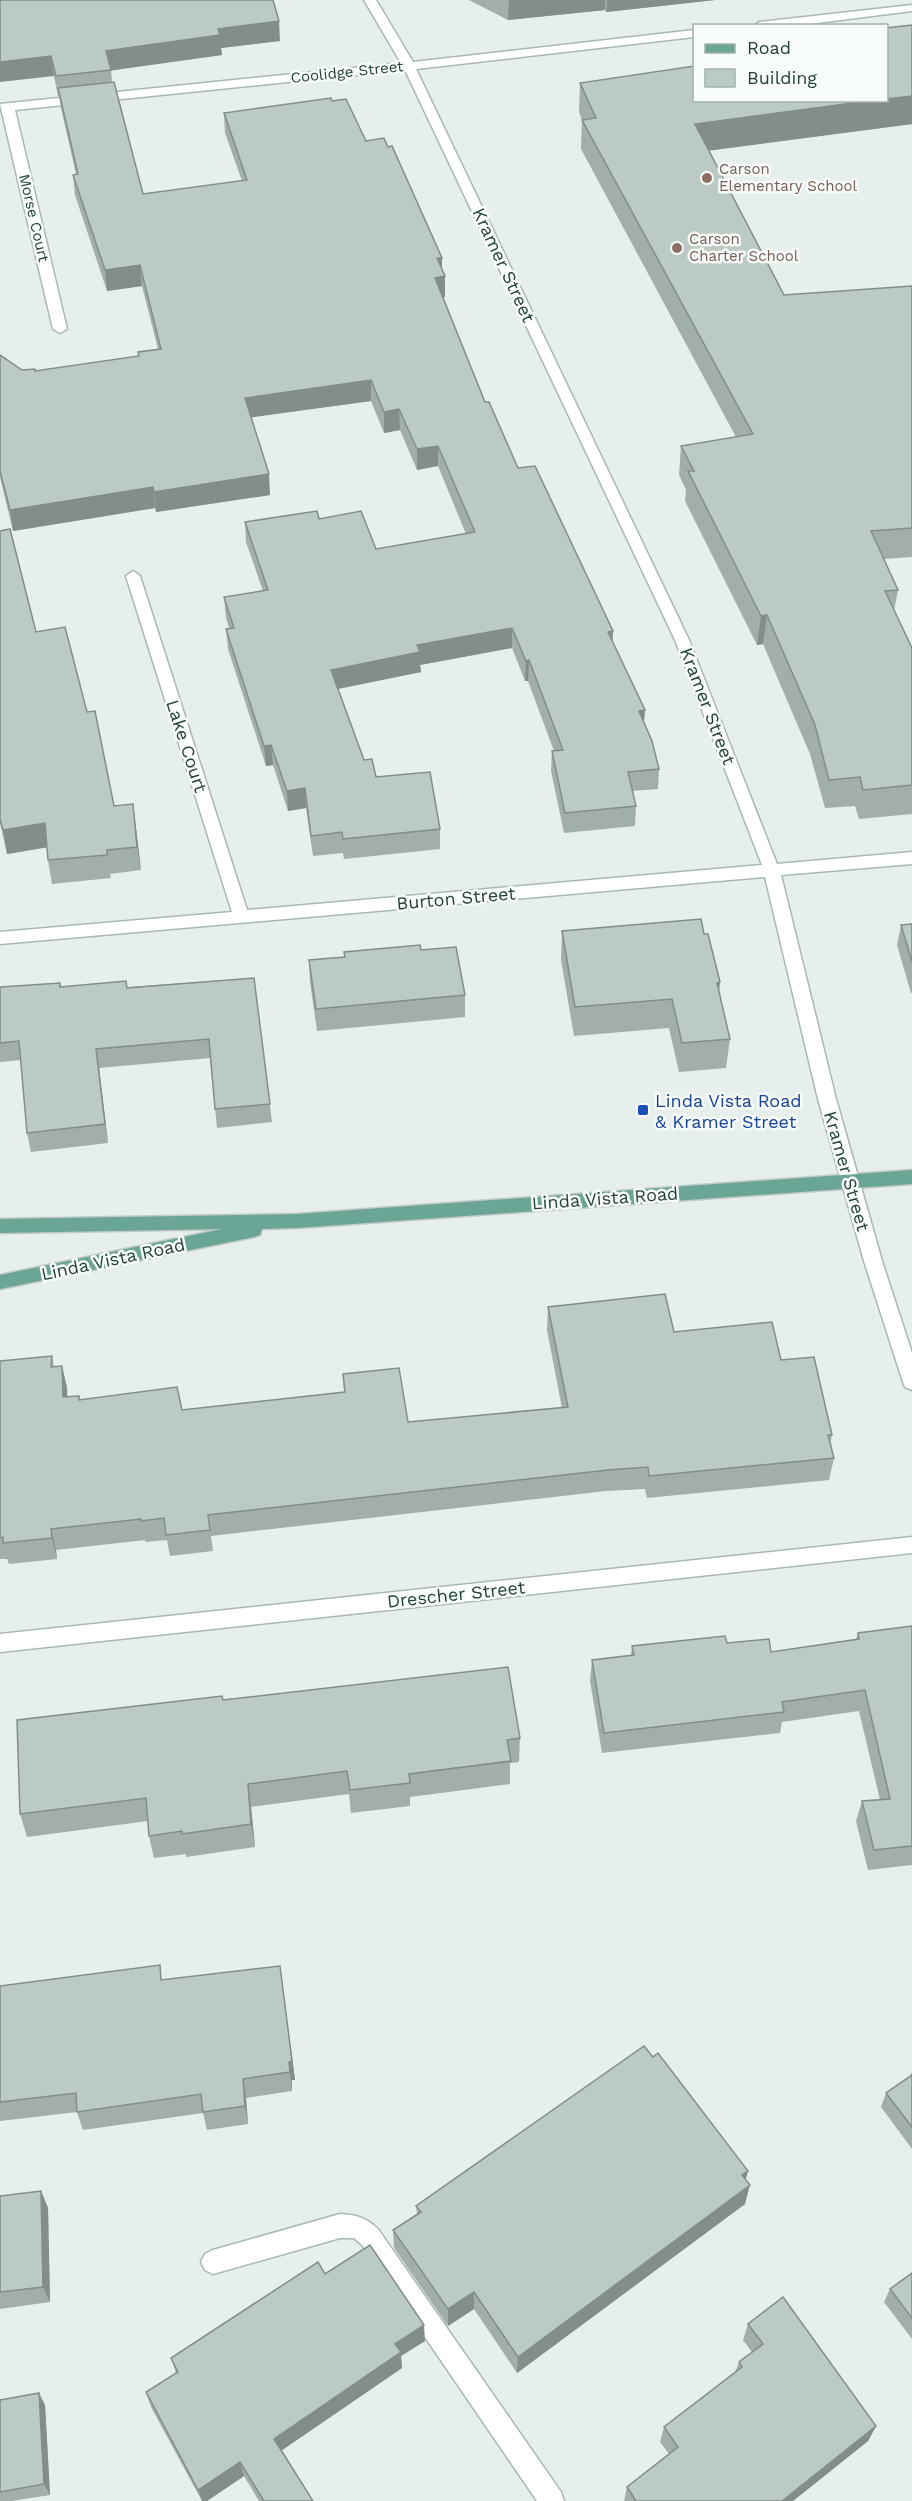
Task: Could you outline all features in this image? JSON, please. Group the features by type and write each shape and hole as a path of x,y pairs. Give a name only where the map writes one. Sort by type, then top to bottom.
{"main road":[{"name":"Linda Vista Road","path":"0,1226 297,1221 912,1177"},
{"name":"Linda Vista Road","path":"0,1282 297,1221"}],"street":[{"name":"Kramer Street","path":"370,0 409,66 682,640 771,869 826,1099 873,1261 912,1382"},
{"path":"776,24 912,8"},
{"name":"Coolidge Street","path":"4,107 409,66 693,33"},
{"name":"Morse Court","path":"4,107 60,328"},
{"name":"Lake Court","path":"133,576 241,916"},
{"name":"Burton Street","path":"0,938 912,858"},
{"name":"Drescher Street","path":"0,1643 912,1545"},
{"path":"213,2262 340,2226 359,2227 370,2237 552,2501"}],"building":[{"path":"0,0 273,0 279,21 218,29 220,35 106,51 111,70 56,76 51,56 0,62"},
{"path":"912,25 912,96 888,99 888,28"},
{"path":"693,66 693,102 860,102 695,124 784,295 912,286 912,528 871,531 898,590 885,591 912,648 912,785 863,790 860,777 829,780 815,725 767,615 761,616 688,471 694,471 681,446 753,434 582,120 596,118 580,83"},
{"path":"114,82 143,194 247,180 224,113 331,98 332,101 346,99 366,141 384,138 388,147 392,146 442,258 437,258 445,276 435,278 485,402 489,402 518,468 535,466 613,631 608,632 645,710 639,711 652,741 659,769 628,772 636,806 565,813 552,751 563,750 529,660 526,661 512,628 417,645 420,652 331,670 364,760 372,759 376,777 430,772 440,829 343,839 342,832 311,836 305,788 287,791 271,745 264,746 226,629 234,628 224,597 268,590 245,522 317,511 319,519 361,511 376,549 475,532 438,446 417,449 399,409 384,412 371,380 245,398 269,474 154,492 153,487 10,510 0,471 0,355 22,370 35,369 35,371 139,356 138,352 161,349 140,265 105,270 73,175 78,174 58,88"},
{"path":"10,529 36,632 65,627 87,712 95,711 114,806 133,804 137,847 107,850 107,855 48,860 45,823 3,830 0,819 0,531"},
{"path":"701,919 704,934 708,934 720,982 717,983 730,1039 682,1043 672,999 575,1007 562,931"},
{"path":"912,924 912,962 901,925"},
{"path":"420,945 421,950 456,947 465,995 316,1009 309,960 345,957 344,952"},
{"path":"254,978 270,1104 215,1109 209,1039 96,1049 105,1124 27,1133 19,1041 0,1043 0,987 60,983 60,987 126,981 127,988"},
{"path":"665,1294 674,1332 772,1322 781,1360 814,1357 832,1435 828,1435 834,1458 649,1476 648,1467 608,1470 208,1515 210,1530 166,1535 164,1518 51,1529 52,1538 3,1543 3,1537 0,1538 0,1361 52,1356 51,1367 62,1366 63,1397 79,1396 79,1400 177,1387 182,1410 345,1392 343,1374 399,1368 408,1422 568,1407 548,1307"},
{"path":"912,1626 912,1846 874,1850 862,1801 890,1799 865,1690 782,1702 784,1712 604,1733 592,1660 634,1655 632,1646 725,1636 727,1643 769,1639 771,1652 859,1639 858,1633"},
{"path":"508,1667 520,1738 507,1740 511,1761 409,1774 410,1783 350,1790 347,1771 248,1784 251,1824 182,1834 182,1831 149,1836 146,1798 20,1814 17,1720 222,1696 223,1700"},
{"path":"160,1965 161,1980 280,1966 292,2061 289,2062 290,2072 243,2079 245,2106 203,2112 201,2094 77,2112 76,2093 0,2102 0,1986"},
{"path":"644,2046 653,2057 658,2053 748,2171 742,2175 750,2185 518,2357 474,2292 448,2309 393,2230 421,2212 416,2206"},
{"path":"912,2075 912,2127 886,2093"},
{"path":"41,2191 43,2287 0,2292 0,2196"},
{"path":"370,2245 424,2325 395,2344 401,2352 274,2439 313,2501 264,2501 240,2462 198,2490 146,2392 178,2372 171,2358 318,2262 325,2274"},
{"path":"912,2273 912,2318 890,2289"},
{"path":"783,2297 876,2426 782,2501 636,2501 627,2487 678,2447 664,2427 742,2367 739,2362 763,2344 748,2324"},
{"path":"39,2393 44,2484 0,2492 0,2400"}],"place":[{"name":"Carson Elementary School","path":"707,178"},
{"name":"Carson Charter School","path":"677,248"},
{"name":"Linda Vista Road & Kramer Street","path":"643,1110"}]}
